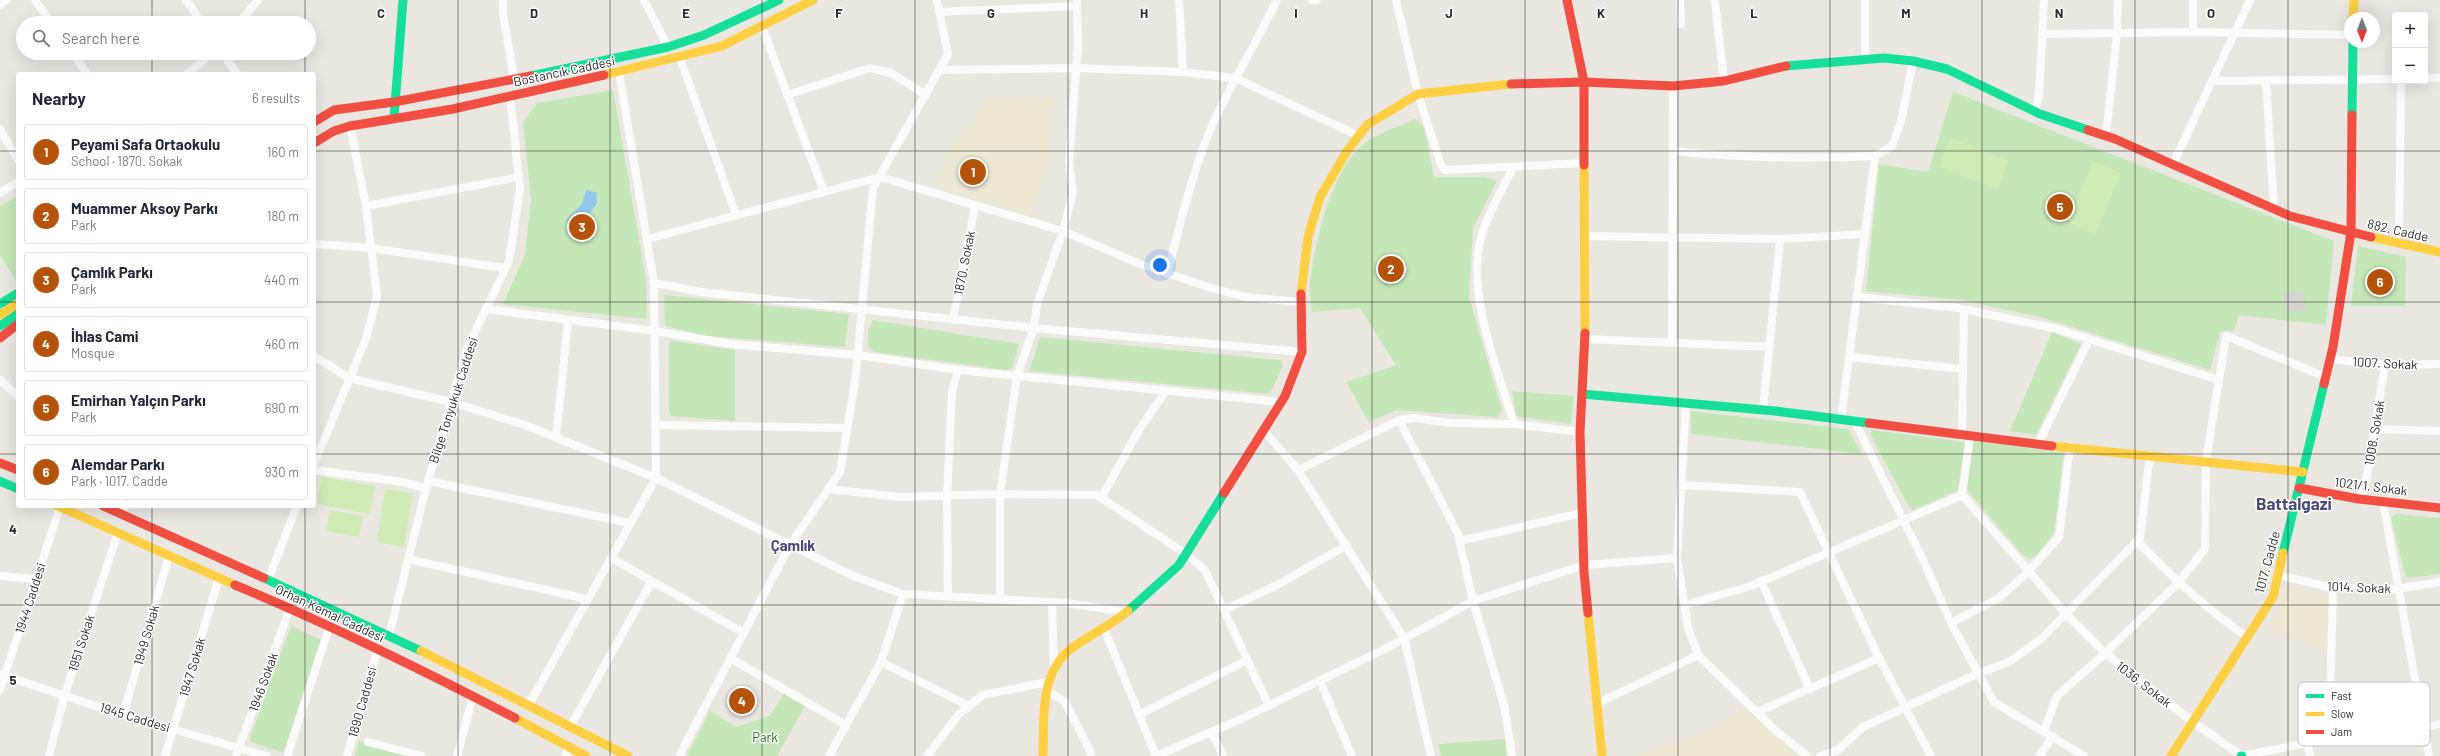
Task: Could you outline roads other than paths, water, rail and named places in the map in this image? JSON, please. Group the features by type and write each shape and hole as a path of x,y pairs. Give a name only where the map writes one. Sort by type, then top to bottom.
{"street":[{"path":"0,5 6,0"},
{"path":"35,0 47,16"},
{"path":"186,0 197,16"},
{"path":"245,16 258,0"},
{"path":"394,118 394,102 403,0"},
{"path":"503,0 503,14 514,79"},
{"path":"644,0 668,47"},
{"name":"Bostancık Caddesi","path":"316,121 334,110 394,102 668,47 704,36 761,3 779,0"},
{"name":"Bostancık Caddesi","path":"316,142 334,131 350,126 453,109 680,58 722,46 762,28 813,0"},
{"path":"679,756 790,545 840,472 848,428 857,355 873,188 948,54 937,0"},
{"path":"1179,0 1183,72"},
{"path":"1167,274 1199,160 1235,78 1277,0"},
{"path":"1312,0 1317,0"},
{"path":"1396,0 1418,94 1441,165 1445,170 1513,168 1583,163"},
{"path":"1567,0 1584,82 1583,163 1585,339 1580,432 1582,513 1584,565 1602,756"},
{"path":"1680,0 1681,24"},
{"path":"1715,0 1724,81"},
{"path":"1865,0 1865,59"},
{"path":"2034,111 2039,95 2044,0"},
{"path":"2106,136 2117,33 2118,0"},
{"path":"2193,0 2193,32"},
{"path":"2173,164 2236,33 2250,0"},
{"path":"2354,0 2354,12"},
{"path":"939,12 1077,3 1076,68 1069,163 1073,192 1063,231 1037,304 1034,328 1017,376 1000,494 1000,599"},
{"path":"762,28 824,192"},
{"path":"2043,34 2193,32 2344,35"},
{"name":"1017. Cadde","path":"2171,756 2273,597 2330,359 2350,232 2353,48"},
{"path":"680,58 736,215"},
{"name":"882. Cadde","path":"1418,94 1492,85 1584,82 1673,86 1724,81 1794,64 1884,58 1913,61 1947,69 2034,111 2106,136 2290,216 2350,232 2440,252"},
{"path":"78,60 86,72"},
{"path":"189,72 204,60"},
{"path":"227,60 236,72"},
{"path":"1673,151 1732,157 1812,158 1875,156 1892,146 1901,120 1913,61"},
{"path":"787,95 870,68 891,73 926,95"},
{"path":"939,70 1076,68 1183,72 1235,78 1358,136"},
{"path":"528,706 656,478 654,283 619,72"},
{"path":"2428,78 2440,78"},
{"path":"2213,81 2392,79"},
{"path":"2266,81 2274,209"},
{"path":"2399,243 2401,84"},
{"path":"1672,342 1673,86"},
{"path":"1050,683 1060,662 1071,649 1127,612 1179,565 1264,431 1282,402 1302,352 1300,302 1308,237 1320,198 1347,151 1367,125 1385,112 1418,94"},
{"name":"Bilge Tonyukuk Caddesi","path":"389,635 427,484 467,349 509,261 520,189 510,96"},
{"path":"316,459 366,339 377,296 366,206 350,126"},
{"path":"0,129 16,157"},
{"path":"1841,420 1875,156"},
{"path":"1513,168 1481,237 1477,276 1480,303 1487,333 1514,424"},
{"path":"366,206 519,177"},
{"path":"647,239 880,177 1063,231 1167,274 1211,288 1246,297 1300,302"},
{"path":"0,193 16,183"},
{"name":"1870. Sokak","path":"953,320 975,206"},
{"path":"1584,236 1673,236 1780,239 1865,234"},
{"path":"1763,410 1780,239"},
{"path":"316,244 371,248 505,268"},
{"path":"654,283 702,292 953,320 1302,352"},
{"path":"0,304 16,294"},
{"path":"1857,297 1964,310 2057,330 2219,380"},
{"path":"0,315 16,304"},
{"path":"486,309 568,321 655,331 731,344 857,355 958,370 1165,392 1282,402"},
{"path":"1684,605 1761,582 1962,494 1966,436 1962,369 1964,310"},
{"path":"0,326 16,315"},
{"path":"556,438 568,321"},
{"path":"0,338 16,326"},
{"path":"2044,731 2057,696 2105,653 2178,583 2205,549 2206,462 2226,336 2326,377"},
{"path":"1585,339 1769,347"},
{"path":"2038,444 2090,340"},
{"path":"316,357 349,378 451,402 525,425 656,478 851,574 903,594 1052,602 1127,612"},
{"path":"1849,357 1962,369"},
{"name":"1007. Sokak","path":"2330,359 2385,365 2440,364"},
{"name":"1008. Sokak","path":"2359,499 2365,488 2385,365"},
{"path":"948,596 947,495 952,391 958,370"},
{"path":"0,380 16,394"},
{"path":"1101,498 1139,430 1165,392"},
{"path":"1582,394 1763,410 1966,436 2303,472"},
{"path":"1686,403 1677,558 1688,628 1698,655 1757,712 1807,756"},
{"path":"1298,470 1399,420 1416,418 1450,423 1514,424 1580,432"},
{"path":"1399,420 1454,527 1459,541 1473,601 1504,705 1512,756"},
{"path":"1855,422 1951,623 1994,702 2053,736 2084,756"},
{"path":"655,425 848,428"},
{"path":"2375,429 2440,430"},
{"path":"1264,431 1298,470 1347,545 1404,638 1431,756"},
{"path":"1951,623 1999,598 2028,572 2059,537 2070,447"},
{"path":"1820,756 1838,750 1863,727 1979,673 1986,672 2009,662 2042,638 2140,538 2150,455"},
{"path":"0,463 16,469"},
{"path":"316,470 427,484 630,523"},
{"path":"0,481 16,488"},
{"path":"1681,485 1800,492 1878,658 1931,756"},
{"name":"1021/1. Sokak","path":"2299,488 2359,499 2440,508"},
{"path":"828,489 899,497 1000,494 1097,495 1186,554 1205,570 1269,706"},
{"name":"1036. Sokak","path":"1962,494 2066,615 2105,653 2193,722 2245,756 2298,745"},
{"path":"2382,502 2414,682"},
{"name":"1944 Caddesi","path":"0,690 2,674 36,579 59,508"},
{"name":"Orhan Kemal Caddesi","path":"61,508 219,578 330,625 422,669 586,756"},
{"name":"Orhan Kemal Caddesi","path":"113,508 123,510 268,580 389,635 628,756"},
{"path":"268,580 296,508"},
{"path":"1459,541 1582,513"},
{"name":"1951 Sokak","path":"48,756 64,694 118,532"},
{"path":"2137,541 2178,583 2217,616 2247,637"},
{"path":"1224,610 1277,585 1347,545"},
{"name":"1949 Sokak","path":"123,715 169,556"},
{"path":"611,558 744,633"},
{"path":"1104,628 1156,756 1269,706 1404,638 1473,601 1584,565 1677,558"},
{"path":"408,559 587,599"},
{"name":"1014. Sokak","path":"2278,575 2333,588 2397,589 2440,582"},
{"path":"0,576 36,579"},
{"name":"1947 Sokak","path":"165,756 219,578"},
{"path":"570,727 652,581"},
{"path":"1761,582 1810,689"},
{"path":"2331,682 2333,588"},
{"path":"829,756 881,662 903,594"},
{"path":"1043,756 1050,683 1052,602"},
{"name":"1946 Sokak","path":"237,752 290,608"},
{"path":"287,756 330,625"},
{"path":"378,649 389,635"},
{"name":"1890 Caddesi","path":"347,756 378,649"},
{"path":"1596,704 1698,655"},
{"path":"730,658 846,724"},
{"path":"1757,712 1878,658"},
{"path":"1139,715 1247,660"},
{"path":"881,662 969,706"},
{"name":"1945 Caddesi","path":"2,674 123,715 173,729 237,752 267,756"},
{"path":"1320,681 1352,756"},
{"path":"927,756 959,714 983,695 1050,683"},
{"path":"1050,683 1065,702 1091,754"},
{"path":"457,756 473,696"},
{"name":"1036. Sokak","path":"2430,726 2440,724"},
{"path":"1212,732 1223,756"},
{"path":"2038,756 2053,736"},
{"path":"368,742 422,756"},
{"path":"566,756 568,746"},
{"path":"2308,746 2310,756"},
{"path":"2427,746 2429,756"}],"water":[{"path":"586,190 598,193 596,195 597,203 588,216 589,230 580,236 569,231 567,219 582,204"}],"place":[{"name":"Peyami Safa Ortaokulu","path":"973,172"},
{"name":"Emirhan Yalçın Parkı","path":"2060,207"},
{"name":"Çamlık Parkı","path":"582,227"},
{"name":"Muammer Aksoy Parkı","path":"1391,269"},
{"name":"Alemdar Parkı","path":"2380,282"},
{"name":"İhlas Cami","path":"742,701"}],"district":[{"name":"Battalgazi","path":"2294,504"},
{"name":"Çamlık","path":"793,546"}],"park label":[{"name":"Park","path":"765,737"}]}
